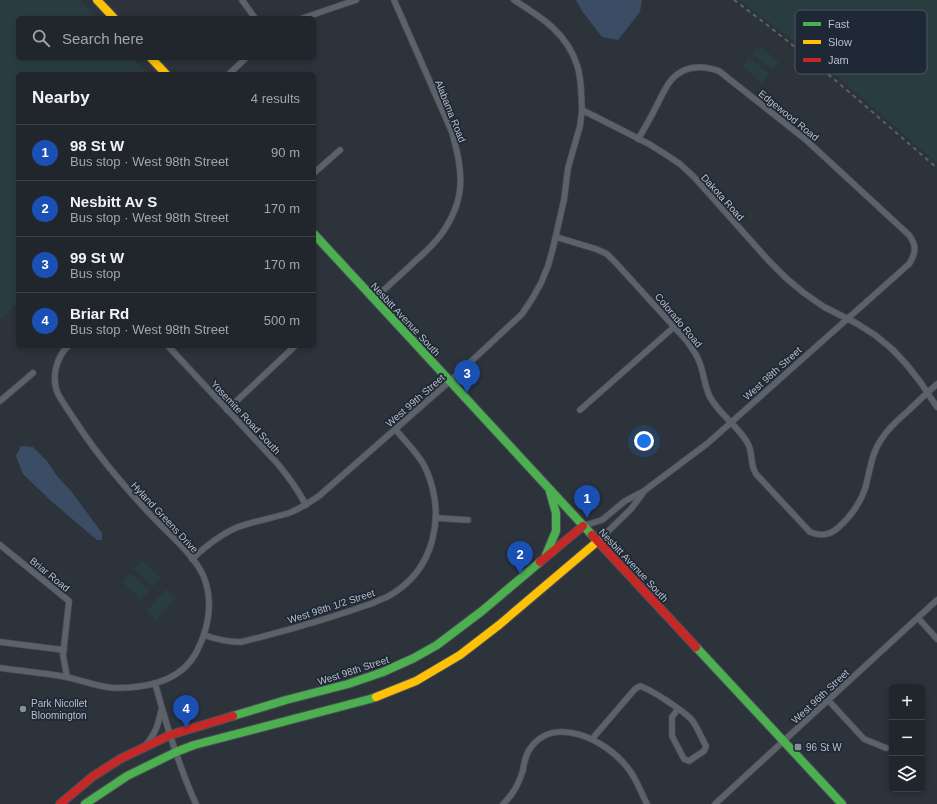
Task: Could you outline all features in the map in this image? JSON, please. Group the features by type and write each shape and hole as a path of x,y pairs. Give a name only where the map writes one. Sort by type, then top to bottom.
{"street":[{"path":"97,0 112,16"},
{"path":"242,0 254,16"},
{"path":"308,16 345,2 356,0"},
{"name":"Alabama Road","path":"374,299 432,245 442,233 450,220 460,190 460,170 452,132 394,0"},
{"path":"514,0 551,26 571,51 577,65 580,81 582,110"},
{"path":"153,60 164,72"},
{"path":"231,72 244,60"},
{"name":"Edgewood Road","path":"638,139 666,88 679,73 689,68 699,67 709,67 719,71 806,139 909,235 914,241 915,249 909,264"},
{"name":"Dakota Road","path":"582,110 638,139 680,164 694,177 786,278 824,307 856,323 875,335 892,349 907,365 937,407"},
{"name":"West 99th Street","path":"192,558 220,536 237,527 291,512 306,505 319,496 450,381 522,314 541,283 548,266 556,237 564,200 568,168 580,126 582,110"},
{"path":"316,171 340,150"},
{"name":"Nesbitt Avenue South","path":"316,236 842,804"},
{"name":"Colorado Road","path":"556,237 596,249 607,254 616,262 686,340 694,350 711,398 718,409 744,436 748,443 751,451 752,468 756,474 805,528 817,535 824,536 837,530 853,512 865,489 875,451 880,441 891,426 928,393"},
{"name":"West 98th Street","path":"60,804 92,777 120,759 170,735 286,700 348,684 383,672 414,658 437,645 482,611 583,526 602,520 625,501 644,491 708,443 909,264"},
{"path":"580,410 674,327"},
{"name":"Hyland Greens Drive","path":"0,668 67,677 115,688 155,684 178,673 188,664 196,654 202,642 209,620 210,605 208,590 196,562 125,487 79,426 58,394 55,374 57,364 66,348"},
{"name":"Yosemite Road South","path":"170,348 288,476 306,505"},
{"path":"227,410 293,348"},
{"path":"0,401 34,373"},
{"path":"928,393 937,384"},
{"name":"West 98th 1/2 Street","path":"204,635 217,640 241,642 338,615 387,597 414,575 424,561 431,545 436,518 434,494 424,466 418,456 395,429"},
{"path":"545,558 556,531 556,513 549,489"},
{"name":"West 98th Street","path":"85,804 127,776 176,752 194,745 370,699 416,681 460,655 499,624 598,541 631,509 644,491"},
{"path":"436,518 468,520"},
{"name":"Briar Road","path":"0,545 69,601 63,655 67,677"},
{"name":"West 96th Street","path":"715,804 937,600"},
{"path":"918,618 937,639"},
{"path":"0,642 64,650"},
{"path":"155,684 179,763 196,804"},
{"path":"592,739 635,689 640,686 646,688 678,709 691,719 706,746 704,751 689,761 684,759 672,736 672,717 678,709"},
{"path":"828,700 864,739 886,748"},
{"path":"144,747 154,734 162,709"},
{"path":"503,804 513,793 519,782 524,760 529,750 543,736 553,732 569,732 592,739 616,755 627,766 636,780 647,804"}],"green space":[{"path":"0,0 80,0 95,16 16,16 16,60 135,60 145,72 16,72 16,304 0,320"},
{"path":"739,0 937,0 937,163 835,74 927,74 927,10 795,10 795,41"},
{"path":"759,45 779,62 772,70 752,54"},
{"path":"749,58 769,74 762,83 742,67"},
{"path":"142,560 161,578 153,587 134,569"},
{"path":"130,573 149,591 141,600 122,582"},
{"path":"166,589 176,598 156,620 146,611"}],"water":[{"path":"576,0 642,0 640,12 618,40 602,37 582,11"},
{"path":"21,446 33,447 47,461 102,533 102,540 97,540 51,501 23,474 16,456"}],"railway":[{"path":"734,0 795,48"},
{"path":"827,74 937,168"}],"traffic: fast":[{"path":"316,236 592,535"},
{"path":"546,555 556,531 556,513 550,492"},
{"path":"233,716 286,700 348,684 383,672 414,658 437,645 482,611 540,562"},
{"path":"696,647 842,804"},
{"path":"85,804 127,776 176,752 194,745 376,697"}],"traffic: slow":[{"path":"97,0 112,16"},
{"path":"153,60 164,72"},
{"path":"376,697 416,681 460,655 499,625 598,541"}],"traffic: jam":[{"path":"540,562 583,526"},
{"path":"592,535 696,647"},
{"path":"60,804 92,777 120,759 170,735 233,716"}],"place":[{"name":"99 St W","path":"467,393"},
{"name":"98 St W","path":"587,518"},
{"name":"Nesbitt Av S","path":"520,574"},
{"name":"Park Nicollet Bloomington","path":"23,709"},
{"name":"Briar Rd","path":"186,728"},
{"name":"96 St W","path":"798,747"}]}
